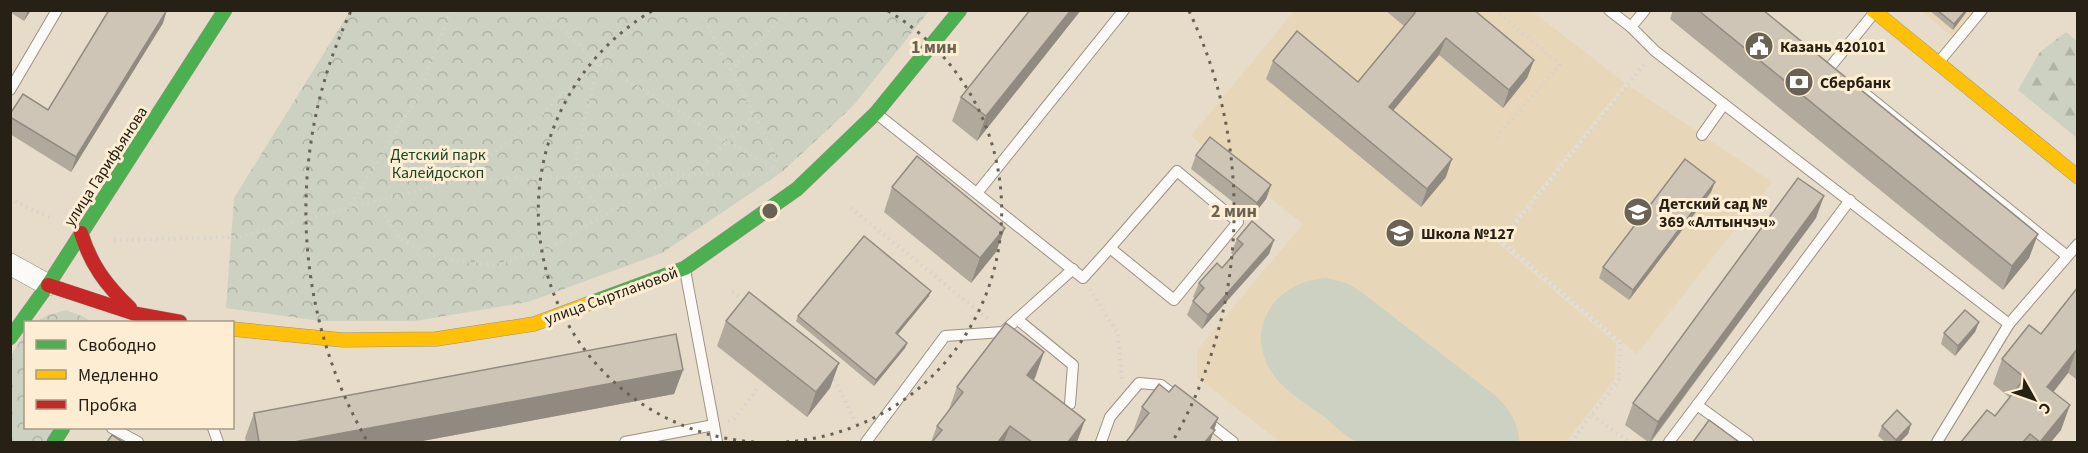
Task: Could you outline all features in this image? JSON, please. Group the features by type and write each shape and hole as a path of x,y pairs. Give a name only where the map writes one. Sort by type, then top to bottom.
{"street":[{"name":"улица Гарифьянова","path":"10,338 48,285 225,10"},
{"name":"улица Сыртлановой","path":"234,329 343,340 436,339 534,324 685,268 797,189 876,113 960,10"},
{"path":"1874,11 2078,177"},
{"path":"81,233 89,260 105,285 133,318"},
{"path":"10,264 48,285 133,318 168,321"},
{"path":"54,442 62,429"}],"lane":[{"path":"10,90 57,10"},
{"path":"977,193 1124,10"},
{"path":"1609,10 1631,27 1655,51 2009,324"},
{"path":"1631,27 1645,10"},
{"path":"1938,63 1982,10"},
{"path":"1874,11 1826,63 2067,256"},
{"path":"1702,135 1725,104"},
{"path":"876,113 1083,278 1177,171 1238,222 1174,300 1110,248"},
{"path":"1669,442 1850,200"},
{"path":"1937,442 2009,324 2078,244"},
{"path":"685,268 717,442"},
{"path":"866,442 945,336 1003,332 1073,269"},
{"path":"1017,319 1073,365 1070,404"},
{"path":"1101,442 1110,417 1139,383 1161,385 1233,442"},
{"path":"1697,405 1748,442"},
{"path":"625,442 714,425"},
{"path":"114,429 138,442"}],"path":[{"path":"347,209 418,94 451,10"},
{"path":"543,10 598,63 787,175"},
{"path":"457,180 525,130 653,10"},
{"path":"700,10 775,156 774,169"},
{"path":"730,70 789,10"},
{"path":"1496,10 1560,65 1496,137"},
{"path":"2071,10 2078,15"},
{"path":"1571,442 1620,379 1620,342 1501,242 1655,51"},
{"path":"598,63 577,152 576,177 604,215"},
{"path":"375,201 400,239 441,259 496,265 546,250 604,215 657,187 694,174 754,115"},
{"path":"114,240 239,237 457,180 694,174 765,175 774,169"},
{"path":"10,199 53,219"},
{"path":"851,208 1003,332"},
{"path":"1083,278 1118,334 1124,400"},
{"path":"732,292 750,306"},
{"path":"829,369 860,432"},
{"path":"714,425 734,419 757,389"},
{"path":"1592,415 1629,442"}],"shaded area":[{"name":"Школа №127","path":"1294,11 1532,11 1625,83 1497,242 1616,343 1615,379 1566,442 1280,442 1197,377 1197,350 1303,224 1191,136"},
{"path":"1921,11 1976,11 1954,38"},
{"name":"Детский сад № 369 «Алтынчэч»","path":"1628,85 1772,182 1637,354 1504,241"}],"green space":[{"name":"Детский парк Калейдоскоп","path":"350,11 929,11 853,106 782,172 662,253 528,302 415,321 320,321 226,308 234,198"},
{"path":"2066,32 2077,41 2077,138 2018,90 2040,52"},
{"path":"1327,278 1349,284 1360,291 1496,396 1512,417 1519,435 1519,442 1359,442 1346,436 1289,391 1271,371 1263,354 1261,338 1263,322 1270,308 1280,296 1309,281"},
{"path":"66,310 89,321 37,321"},
{"path":"24,335 24,429 53,429 45,442 11,442 10,357"}],"building":[{"path":"109,10 167,10 76,157 10,117 10,114 23,94 48,110"},
{"path":"1030,10 1071,10 986,116 961,97"},
{"path":"1413,10 1474,10 1534,60 1509,90 1446,38 1389,107 1452,159 1427,189 1273,61 1297,31 1358,82 1415,13"},
{"path":"1698,10 1763,10 2038,234 2012,266"},
{"path":"1937,10 1966,10 1954,24"},
{"path":"1210,137 1271,185 1257,203 1196,155"},
{"path":"917,156 1005,228 980,258 892,187"},
{"path":"1685,159 1715,182 1633,290 1603,267"},
{"path":"1798,178 1824,196 1658,422 1633,403"},
{"path":"1252,221 1274,240 1208,315 1193,301 1204,288 1199,283 1217,263 1222,268 1243,244 1237,239"},
{"path":"864,236 931,291 896,333 907,343 876,380 798,316"},
{"path":"2078,287 2078,348 2047,387 2070,405 2040,442 2030,434 2023,442 1961,442 1987,410 1995,416 2025,378 2002,359 2029,325 2041,334"},
{"path":"749,292 839,363 816,392 726,321"},
{"path":"1965,310 1979,322 1958,346 1944,333"},
{"path":"1006,323 1044,352 1027,375 1085,420 1068,442 1032,442 1010,426 998,442 932,442 942,430 937,426 963,392 957,387"},
{"path":"676,334 683,370 294,442 259,442 254,413"},
{"path":"1159,384 1169,392 1175,385 1218,418 1211,428 1215,430 1205,442 1126,442 1149,413 1142,407"},
{"path":"1897,410 1911,424 1896,440 1882,426"},
{"path":"1709,420 1739,442 1693,442"},
{"path":"112,435 123,442 107,442"}],"traffic: fast":[{"path":"10,338 48,285 225,10"},
{"path":"593,302 685,268 797,189 876,113 960,10"},
{"path":"54,442 62,429"}],"traffic: slow":[{"path":"1873,10 2078,177"},
{"path":"234,329 343,340 436,339 534,324 593,302"}],"traffic: jam":[{"path":"81,233 100,274 130,308"},
{"path":"48,285 136,314 174,321"}],"place":[{"name":"Казань 420101","path":"1759,46"},
{"name":"Сбербанк","path":"1799,82"},
{"name":"Детский сад № 369 «Алтынчэч»","path":"1638,212"},
{"name":"Школа №127","path":"1400,233"}]}
